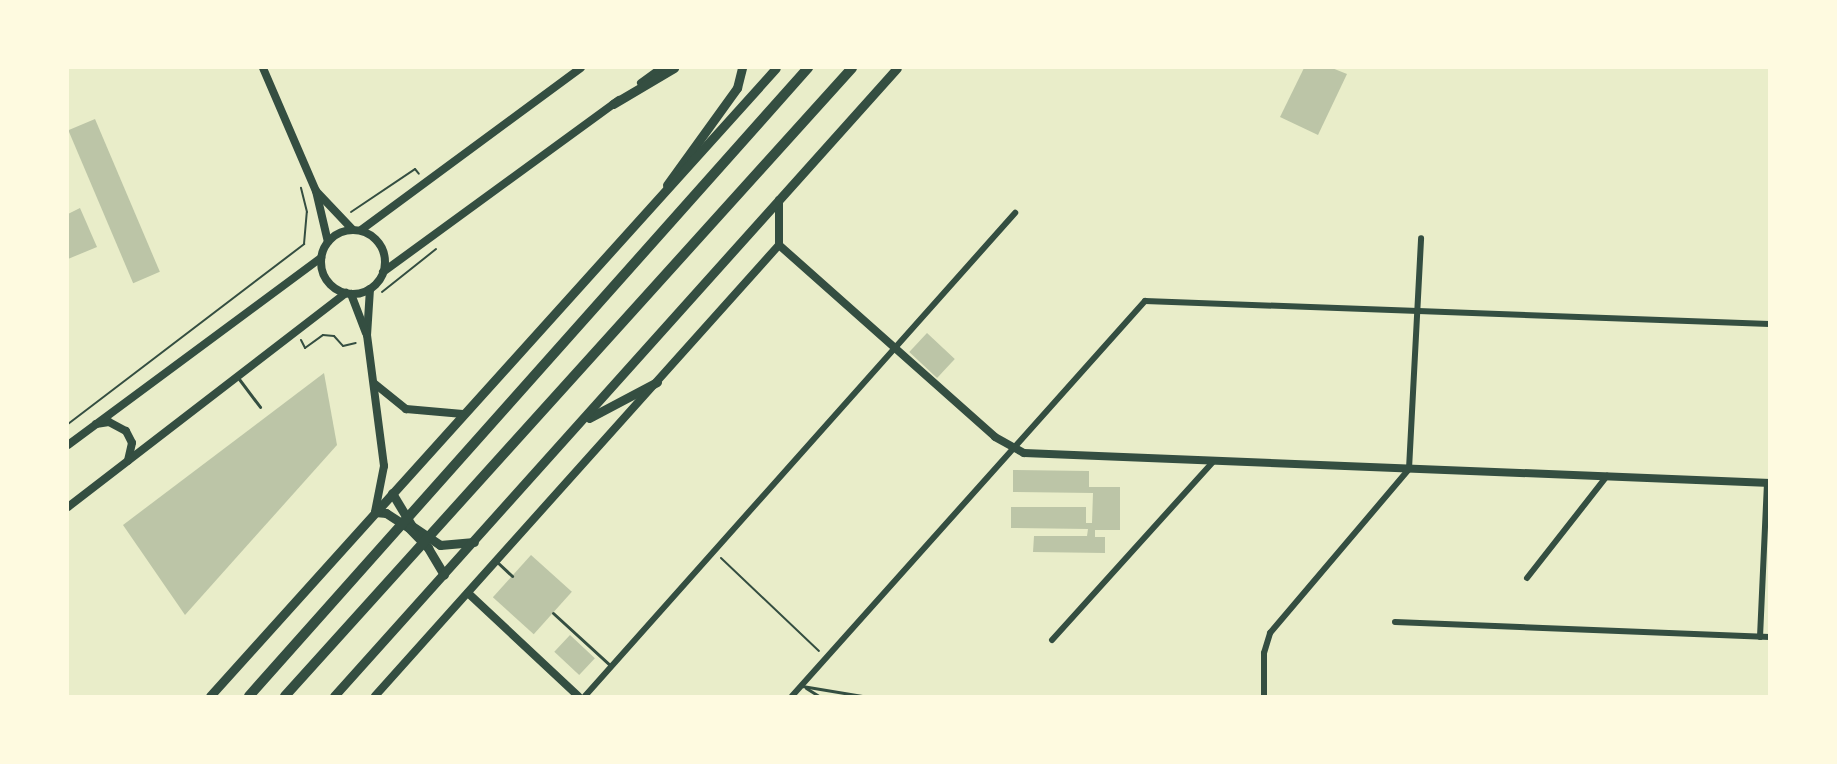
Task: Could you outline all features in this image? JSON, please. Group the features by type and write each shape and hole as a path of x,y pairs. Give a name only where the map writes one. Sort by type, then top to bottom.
{"highway":[{"path":"249,696 808,68"},
{"path":"285,696 852,68"}],"main road":[{"path":"68,445 321,258 328,242 314,186 263,68"},
{"path":"328,242 356,230 427,182 581,68"},
{"path":"366,335 370,289 383,272 662,68"},
{"path":"613,104 674,68"},
{"path":"664,190 671,174 737,88 742,68"},
{"path":"210,696 776,68"},
{"path":"334,696 897,68"},
{"path":"314,186 356,230 378,242 385,261 383,272"},
{"path":"321,258 325,277 349,293 366,335 375,384 384,466 375,512"},
{"path":"68,507 349,293 370,289"},
{"path":"581,422 657,382"},
{"path":"375,384 406,409 463,414"},
{"path":"96,424 109,422 126,431 132,443 127,462"},
{"path":"392,493 412,526 440,545 474,542"},
{"path":"375,512 386,513 409,528 428,548 444,575"},
{"path":"468,593 578,696"}],"street":[{"path":"375,696 779,245 779,200"},
{"path":"585,696 1015,213"},
{"path":"1264,696 1264,653 1270,633 1409,469 1420,238"},
{"path":"779,245 895,349 1013,448 1041,456 1768,483 1760,637"},
{"path":"792,696 1145,301 1770,324"},
{"path":"1052,640 1214,461"},
{"path":"1527,578 1608,476"},
{"path":"1395,622 1770,638"}],"lane":[{"path":"238,377 260,407"},
{"path":"496,561 512,576"},
{"path":"553,613 613,667"},
{"path":"802,686 819,696"},
{"path":"802,686 862,696"}],"path":[{"path":"340,211 351,212 415,169 427,182"},
{"path":"68,424 304,244 307,212 301,187 314,186"},
{"path":"714,552 826,658"}],"building":[{"path":"1304,68 1332,68 1347,74 1318,135 1280,117"},
{"path":"95,119 160,272 133,283 68,130"},
{"path":"80,208 97,247 68,259 68,214"},
{"path":"927,333 955,359 937,378 909,352"},
{"path":"324,373 337,445 185,615 123,525"},
{"path":"1013,470 1089,471 1089,487 1120,487 1120,530 1095,530 1095,537 1105,537 1105,553 1033,552 1034,536 1087,536 1088,529 1011,528 1011,507 1086,507 1086,523 1092,523 1093,493 1013,492"},
{"path":"531,555 572,592 534,634 493,597"},
{"path":"570,635 595,658 579,675 554,652"}]}
